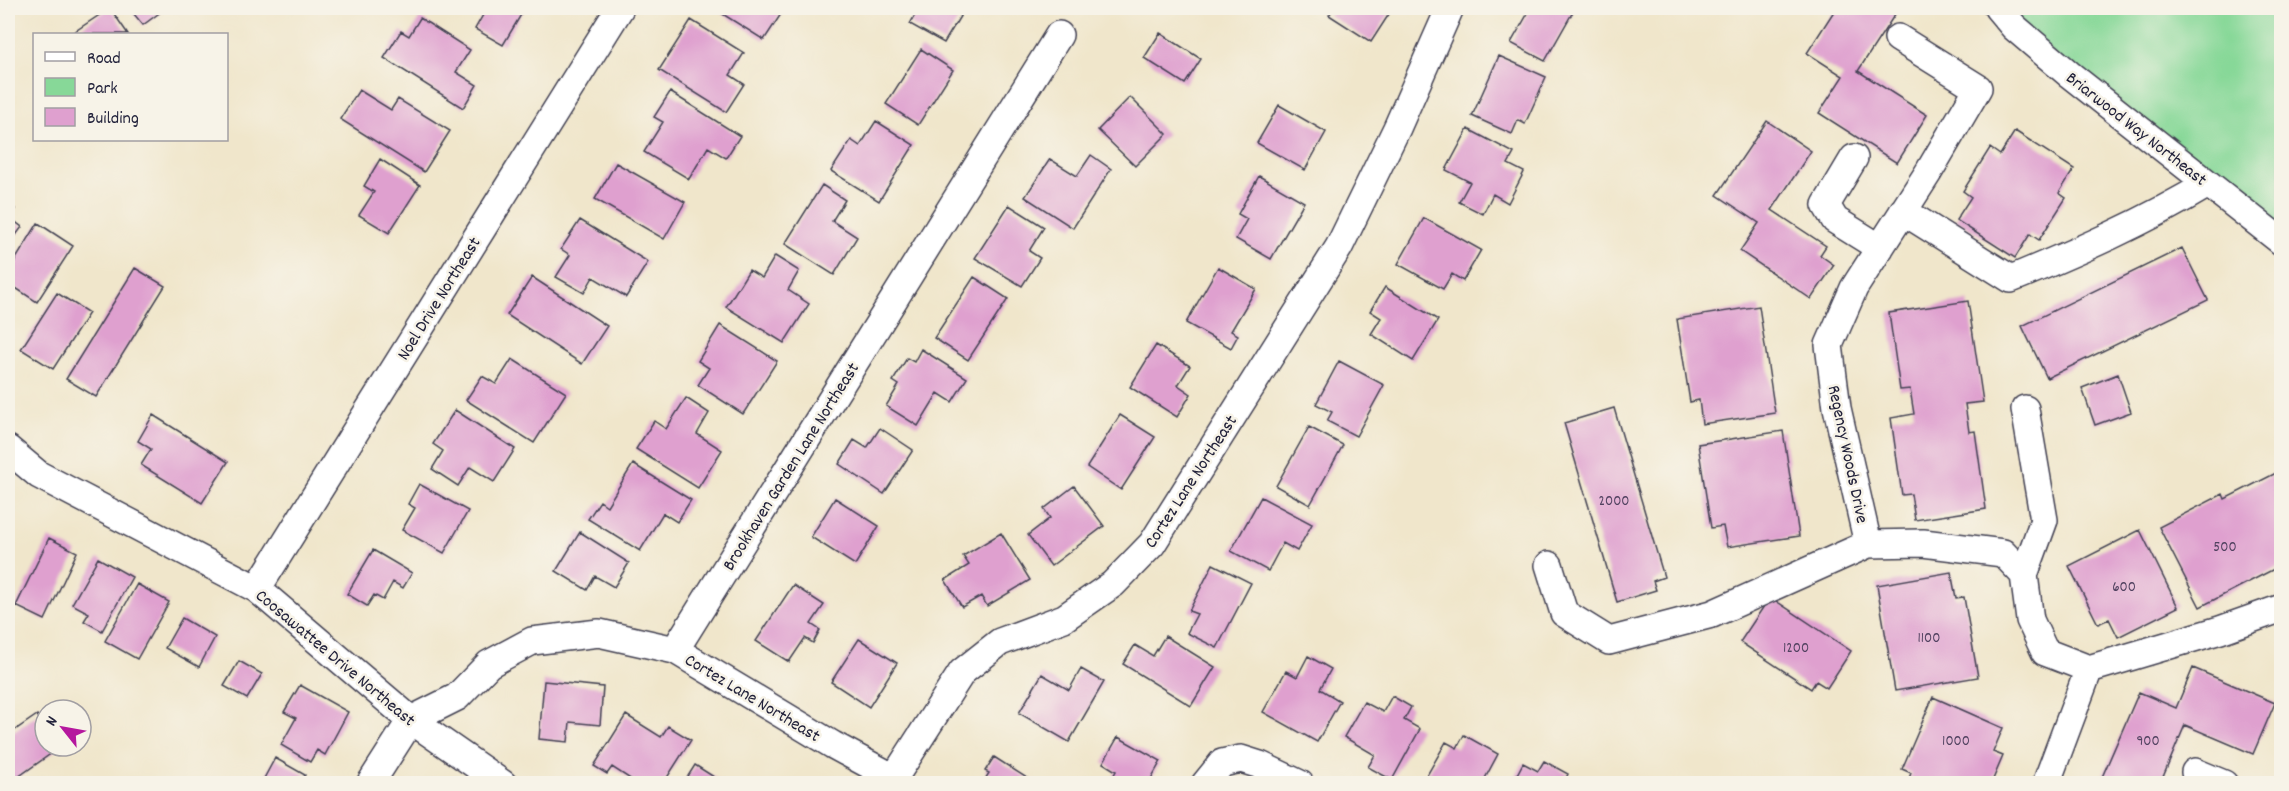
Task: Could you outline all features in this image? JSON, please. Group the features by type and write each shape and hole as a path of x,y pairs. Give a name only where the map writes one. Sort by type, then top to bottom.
{"street":[{"name":"Noel Drive Northeast","path":"257,589 620,8"},
{"name":"Cortez Lane Northeast","path":"675,650 833,745 894,778 962,672 1000,642 1064,618 1113,584 1152,544 1339,247 1450,8"},
{"name":"Briarwood Way Northeast","path":"1998,8 2014,27 2069,74 2282,242"},
{"name":"Brookhaven Garden Lane Northeast","path":"675,650 1059,35"},
{"name":"Regency Woods Drive","path":"1898,38 1978,88 1854,288 1829,345 1837,408 1868,544 1923,543 2003,552 2024,575"},
{"path":"1854,158 1826,205 1835,220 1880,248"},
{"path":"1903,212 2011,279 2095,244 2165,210 2208,184"},
{"path":"2025,409 2044,520 2024,575 2030,620 2046,652 2089,669 2220,630 2282,608"},
{"name":"Coosawattee Drive Northeast","path":"8,448 39,475 257,589 411,720 503,783"},
{"path":"1549,565 1564,612 1609,641 1712,614 1868,544"},
{"path":"370,783 411,720 457,697 489,664 532,641 599,633 675,650"},
{"path":"2046,783 2089,669"},
{"path":"1205,783 1222,763 1241,759 1300,783"},
{"path":"2195,772 2224,783"}],"green space":[{"path":"1992,8 2281,8 2281,228"}],"building":[{"path":"110,8 127,33 74,33"},
{"path":"129,8 166,8 143,25"},
{"path":"487,8 525,8 503,45 475,29"},
{"path":"713,8 785,8 764,40"},
{"path":"919,8 965,8 944,43 910,24"},
{"path":"1334,8 1393,8 1371,42 1329,15"},
{"path":"1531,8 1575,8 1545,61 1511,43"},
{"path":"1836,8 1899,8 1858,71 1927,115 1897,163 1819,113 1843,76 1807,53"},
{"path":"420,18 470,50 456,72 477,85 463,108 384,58 401,31 409,36"},
{"path":"691,20 744,53 730,75 744,84 726,112 659,70"},
{"path":"1160,33 1201,59 1185,84 1144,58"},
{"path":"921,49 953,70 918,125 886,104"},
{"path":"1499,56 1546,77 1525,124 1518,120 1512,134 1472,116"},
{"path":"359,90 391,110 398,99 450,131 424,172 340,119"},
{"path":"670,92 740,136 726,158 708,147 689,179 644,152 663,122 654,117"},
{"path":"1130,97 1167,134 1135,166 1098,130"},
{"path":"1279,105 1326,132 1305,170 1257,143"},
{"path":"876,121 914,145 879,201 831,171 851,140 860,146"},
{"path":"1767,121 1811,151 1772,210 1826,246 1820,255 1834,265 1811,299 1740,251 1759,223 1717,195"},
{"path":"1468,129 1514,153 1508,164 1524,172 1508,203 1493,194 1483,214 1459,202 1470,182 1446,170"},
{"path":"2015,131 2074,169 2059,193 2066,198 2039,240 2030,234 2015,258 1956,220 1971,197 1963,191 1990,148 2000,155"},
{"path":"1091,155 1111,169 1073,228 1025,197 1050,159 1077,176"},
{"path":"380,159 420,185 389,233 359,215 374,192 364,186"},
{"path":"616,163 685,202 664,239 595,199"},
{"path":"1259,176 1304,202 1271,259 1236,239 1247,219 1238,214"},
{"path":"822,185 845,200 832,221 857,237 834,275 785,244"},
{"path":"8,204 15,209 9,217 22,227 8,246"},
{"path":"1009,205 1044,227 1029,251 1040,258 1022,286 975,258"},
{"path":"1424,218 1481,250 1463,281 1452,274 1443,289 1398,264"},
{"path":"580,220 648,262 626,297 593,277 584,293 556,277 570,255 561,249"},
{"path":"38,223 73,246 37,302 8,283 8,272"},
{"path":"2182,248 2208,300 2047,378 2022,326"},
{"path":"775,256 799,271 788,290 809,304 784,343 726,307 749,270 762,278"},
{"path":"1218,267 1256,289 1231,331 1238,335 1231,348 1186,323"},
{"path":"135,268 165,286 96,397 66,379"},
{"path":"532,277 607,326 582,364 507,315"},
{"path":"974,277 1008,299 968,360 934,338"},
{"path":"1385,287 1438,320 1413,361 1371,334 1381,318 1370,311"},
{"path":"57,293 89,313 53,369 21,349"},
{"path":"1968,301 1983,402 1965,404 1969,432 1975,431 1986,509 1915,520 1911,494 1902,495 1891,418 1914,414 1910,389 1900,390 1889,313"},
{"path":"1759,306 1775,413 1702,424 1699,400 1690,402 1677,319"},
{"path":"720,325 777,361 743,414 698,385 709,368 698,361"},
{"path":"1156,345 1190,366 1178,385 1191,394 1177,417 1130,387"},
{"path":"921,349 967,378 952,402 938,393 918,426 886,406 899,385 893,381 907,358 914,362"},
{"path":"512,359 566,393 534,443 466,400 482,376 496,384"},
{"path":"1339,361 1384,385 1356,436 1327,421 1332,412 1316,404"},
{"path":"2118,374 2131,412 2095,425 2082,388"},
{"path":"686,398 709,413 697,434 722,450 698,488 636,449 654,421 666,429"},
{"path":"1614,408 1664,577 1653,581 1656,590 1617,602 1564,423"},
{"path":"455,410 515,449 494,482 470,467 458,486 432,469 443,451 433,444"},
{"path":"153,415 228,462 202,503 141,465 151,449 138,441"},
{"path":"1120,415 1155,437 1121,490 1087,467"},
{"path":"1309,427 1343,445 1310,505 1276,486"},
{"path":"880,428 913,450 884,494 839,464 854,440 867,448"},
{"path":"1783,431 1799,536 1727,547 1723,526 1711,528 1698,444"},
{"path":"633,464 691,500 677,522 663,513 640,551 588,519 600,501 607,506"},
{"path":"2282,470 2282,565 2200,607 2159,527 2223,494 2225,499"},
{"path":"419,484 468,511 444,553 402,530 415,508 408,504"},
{"path":"1074,486 1104,526 1051,566 1028,535 1050,518 1044,509"},
{"path":"1261,497 1312,524 1297,551 1283,543 1268,571 1231,551"},
{"path":"835,498 879,526 855,565 811,537"},
{"path":"2140,530 2178,607 2118,637 2109,619 2098,624 2069,566"},
{"path":"580,532 629,563 614,587 595,576 587,590 556,571"},
{"path":"1001,533 1030,580 987,606 981,596 962,607 945,580 969,565 963,556"},
{"path":"49,538 77,552 45,620 16,606"},
{"path":"373,550 412,573 403,588 393,582 383,600 374,595 367,606 347,594"},
{"path":"98,558 132,577 102,631 84,621 89,613 72,604"},
{"path":"1213,564 1251,583 1217,648 1187,633 1197,614 1189,611"},
{"path":"1951,572 1956,598 1964,597 1978,677 1895,691 1877,585"},
{"path":"137,584 169,602 137,659 105,641"},
{"path":"793,585 824,605 811,624 820,630 813,643 805,638 789,662 756,641"},
{"path":"1770,597 1851,651 1827,688 1816,681 1811,689 1740,642"},
{"path":"182,618 215,637 199,667 165,648"},
{"path":"1165,636 1215,667 1191,706 1123,664 1135,645 1153,656"},
{"path":"859,639 897,663 869,707 831,682"},
{"path":"1308,656 1331,669 1320,689 1340,701 1317,742 1263,712 1286,671 1297,677"},
{"path":"239,661 262,674 247,699 224,686"},
{"path":"2193,668 2275,703 2253,754 2185,725 2160,784 2099,784 2139,692 2176,708"},
{"path":"1081,669 1104,682 1069,742 1019,713 1042,674 1069,690"},
{"path":"544,681 603,687 600,725 570,722 568,742 539,739"},
{"path":"300,685 348,712 325,755 317,750 310,762 281,745 296,718 284,712"},
{"path":"1392,696 1411,707 1404,720 1420,729 1392,780 1368,767 1375,755 1344,737 1364,702 1383,712"},
{"path":"1933,697 2003,728 1993,752 2003,756 1991,784 1907,784 1911,773 1902,769"},
{"path":"626,715 661,737 668,726 691,740 663,784 638,784 612,767 607,774 594,766"},
{"path":"33,718 33,758 45,758 8,784 8,735"},
{"path":"1464,735 1498,754 1482,784 1438,784 1426,777 1446,742 1457,748"},
{"path":"1118,737 1161,761 1148,784 1109,784 1116,771 1103,763"},
{"path":"994,757 1030,780 1028,784 982,784 989,773 985,771"},
{"path":"275,758 305,775 300,784 261,784"},
{"path":"1544,761 1568,774 1563,784 1512,784 1523,763 1538,771"},
{"path":"695,765 725,784 683,784"}]}
